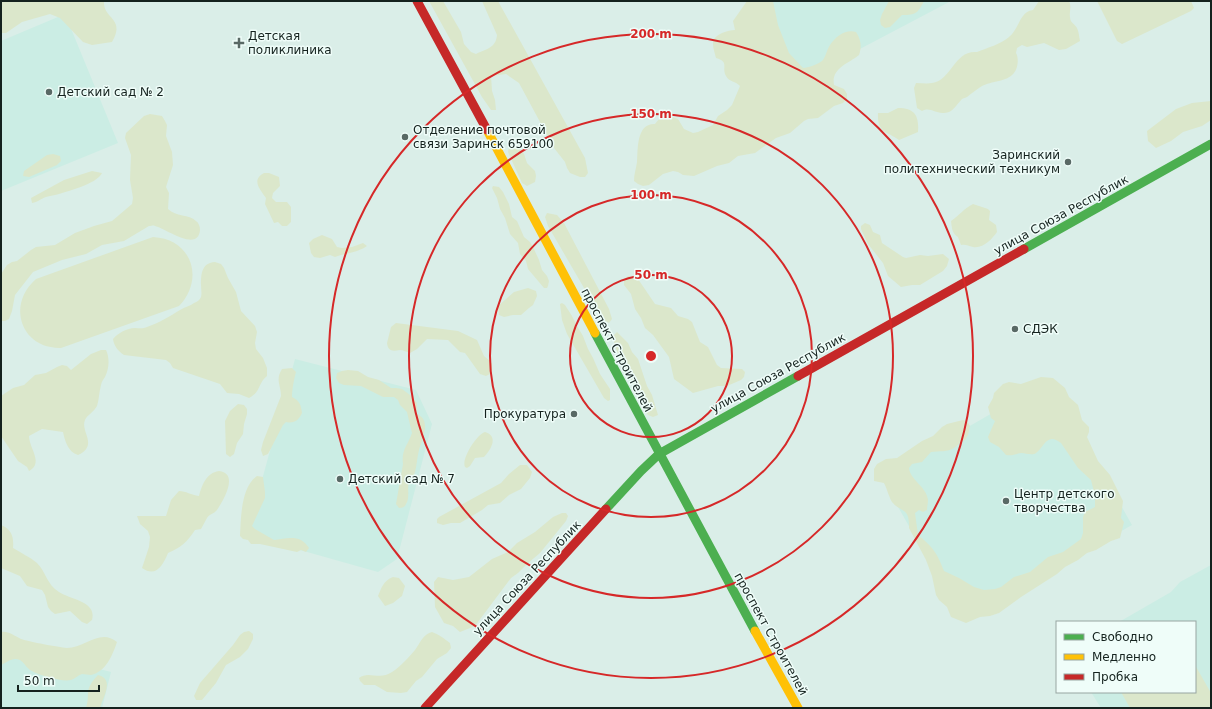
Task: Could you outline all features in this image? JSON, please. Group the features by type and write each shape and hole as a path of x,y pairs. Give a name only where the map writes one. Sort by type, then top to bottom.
{"street":[{"name":"проспект Строителей","path":"417,1 463,84 730,586 798,708"},
{"name":"улица Союза Республик","path":"425,708 636,477 659,454 1211,144"}],"shaded area":[{"path":"1,1 104,1 107,12 113,19 117,28 116,34 112,42 92,45 83,42 60,18 50,14 22,22 6,33 1,33"},
{"path":"429,1 443,1 461,32 464,44 471,52 476,54 493,45 497,35 482,1 498,1 585,158 588,173 585,177 580,177 570,173 565,162 554,148 519,83 506,74 491,76 496,110 491,110 482,97"},
{"path":"747,1 773,1 778,25 789,53 803,68 813,66 823,60 830,45 838,36 845,32 856,32 860,43 859,55 841,67 835,74 834,79 834,85 844,89 847,94 847,99 843,103 834,106 818,118 804,121 790,133 776,138 755,153 738,156 729,163 717,166 694,176 683,175 673,171 663,174 649,185 643,186 638,184 634,181 634,176 639,138 644,128 655,124 663,117 668,116 678,119 684,129 693,133 698,132 713,125 718,116 732,105 740,86 726,76 724,63 716,58 713,43 718,35 730,30 735,30 733,21"},
{"path":"760,1 951,1 801,80"},
{"path":"889,1 924,1 914,14 902,15 890,27 885,28 881,25 880,20"},
{"path":"1039,1 1069,1 1070,19 1077,28 1080,41 1066,49 1059,50 1044,43 1027,47 1022,45 1017,48 1017,66 1011,76 982,86 962,99 949,112 940,113 928,110 922,111 917,108 914,88 916,83 930,83 939,81 963,56 998,44 1009,37 1022,17 1028,11 1033,10"},
{"path":"1097,1 1191,1 1194,8 1191,11 1122,44 1117,41"},
{"name":"Детский сад № 2","path":"65,14 118,143 1,191 1,41"},
{"path":"1211,101 1211,120 1202,126 1183,132 1171,141 1156,148 1148,141 1147,131 1176,109 1192,103"},
{"path":"898,108 904,108 913,112 918,122 918,132 899,140 884,131 878,120 878,113 888,113"},
{"path":"150,114 162,116 167,125 166,136 172,152 173,165 166,187 169,193 168,209 171,212 190,217 197,222 200,229 198,237 188,239 154,226 149,226 124,241 102,245 86,254 62,260 33,272 15,295 9,319 1,321 1,274 7,265 17,261 36,247 55,245 75,233 112,221 132,204 133,198 130,180 131,155 125,138 126,133 144,116"},
{"path":"513,142 524,154 527,163 535,171 535,182 527,186 522,183 508,152 509,147"},
{"path":"53,154 60,156 61,161 57,165 29,177 23,176 24,171 47,155"},
{"path":"92,171 102,173 94,181 81,187 32,203 31,198 64,180"},
{"path":"264,173 269,173 279,177 280,186 273,193 272,198 276,202 287,202 291,207 291,222 287,226 282,226 278,222 274,223 265,204 266,198 257,182 260,176"},
{"path":"493,186 499,187 503,192 509,204 512,217 517,221 524,237 533,247 542,270 549,281 547,288 544,288 528,269 526,261 520,254 518,243 510,234 492,188"},
{"path":"973,204 990,211 989,220 996,225 997,232 987,243 977,247 961,245 953,230 951,221"},
{"path":"547,213 557,215 564,223 609,309 612,319 609,323 599,318 598,312 548,226 545,217"},
{"path":"865,223 870,225 873,232 880,235 882,243 903,257 906,258 920,255 928,256 943,254 949,259 947,266 943,271 920,285 901,287 888,276 883,263 868,244 861,229 861,226"},
{"path":"322,235 332,239 337,247 352,247 363,243 367,246 335,257 330,255 320,258 314,257 311,253 309,243 313,239"},
{"path":"153,237 166,239 177,245 185,253 190,262 192,273 191,284 187,295 179,306 61,348 47,346 36,341 28,333 22,324 20,313 22,301 27,289 36,279"},
{"path":"215,262 221,264 224,268 236,292 241,311 255,326 257,332 255,343 256,349 263,358 267,368 267,376 256,393 249,398 239,394 227,393 220,384 173,368 166,360 124,355 117,348 113,339 123,331 132,328 144,328 198,301 201,298 203,269 207,264"},
{"path":"628,276 638,279 655,304 671,308 678,316 692,322 700,342 708,347 717,365 721,368 742,369 745,372 744,377 741,380 727,386 718,386 693,393 674,379 669,357 653,335 645,328 635,309 631,294 624,285 624,280"},
{"path":"528,288 536,291 537,296 533,305 521,315 504,317 499,315 498,306 514,292"},
{"path":"562,303 572,316 583,336 600,374 610,389 610,400 608,401 604,398 567,334 562,320 560,304"},
{"path":"396,323 458,331 477,340 484,356 492,364 490,374 486,376 480,374 465,353 460,352 448,340 427,339 417,349 410,353 401,350 393,351 388,348 387,343 391,327"},
{"path":"617,332 628,343 632,352 638,359 658,415 653,417 648,415 645,411 633,382 616,348 613,336"},
{"path":"101,350 106,350 108,356 108,367 101,384 97,406 85,420 84,425 88,438 87,447 78,455 75,454 69,449 63,432 42,429 29,436 36,460 33,468 29,471 27,467 18,461 1,436 1,396 13,388 24,385 35,375 46,373 62,365 67,366 71,370 91,354"},
{"name":"Детский сад № 7","path":"295,359 416,390 432,424 397,559 378,572 247,535"},
{"path":"292,368 296,372 292,397 300,404 302,413 296,421 286,422 283,425 268,454 263,456 261,450 263,442 281,396 279,376 282,369"},
{"path":"348,370 358,371 368,377 379,380 391,388 402,389 417,403 417,414 422,417 424,421 425,430 418,453 415,472 409,482 407,502 402,508 399,508 396,504 403,464 403,455 412,433 407,412 394,397 383,397 361,386 344,385 339,383 336,378 337,373"},
{"path":"1041,377 1053,378 1065,388 1069,397 1078,405 1082,420 1089,427 1087,437 1098,461 1110,475 1123,501 1121,518 1124,522 1120,538 1087,553 999,613 980,617 966,623 951,617 947,607 936,595 932,576 926,560 909,528 908,517 904,511 892,502 884,483 874,481 874,469 877,464 886,459 897,458 922,441 933,436 947,424 963,420 967,421 970,426 965,440 952,449 931,452 922,462 912,464 909,468 912,476 925,491 928,500 927,510 923,512 919,510 915,513 918,535 934,551 944,571 974,587 984,590 995,589 1001,587 1014,577 1030,572 1048,557 1063,552 1081,539 1083,533 1083,517 1085,512 1095,507 1095,496 1091,480 1078,468 1061,443 1056,440 1049,439 1034,454 1021,453 1006,455 999,447 990,442 988,437 995,421 991,418 988,407 994,393 1003,384 1009,382 1021,384"},
{"name":"Центр детского творчества","path":"1050,380 1132,525 963,621 881,477"},
{"path":"238,404 244,405 247,409 247,414 243,434 237,443 234,454 230,457 226,454 225,421 230,411"},
{"path":"485,432 492,437 493,440 489,451 484,457 475,458 470,466 467,468 465,467 465,458 470,447 478,437"},
{"path":"520,465 527,465 532,472 530,478 521,489 509,495 500,503 488,505 460,523 443,525 437,523 437,519 439,517 501,483"},
{"path":"219,471 225,473 229,482 226,494 217,510 208,517 201,529 195,530 184,544 168,553 164,562 158,569 151,572 142,568 149,547 150,537 148,531 140,524 137,516 166,516 171,500 179,491 199,496 205,480 211,474"},
{"path":"257,476 263,477 265,498 252,526 274,540 284,538 298,539 309,548 306,552 301,550 297,552 260,544 251,544 248,540 243,539 240,536 245,495 248,487"},
{"path":"566,513 568,516 566,521 540,553 511,578 475,626 460,632 453,626 444,623 435,607 434,582 438,577 453,580 469,577 492,559 508,552 517,543 535,532 553,517"},
{"path":"1,525 8,529 12,534 13,548 37,563 55,589 64,595 87,605 93,614 92,620 87,624 82,622 70,611 55,614 48,607 42,590 27,586 20,576 1,568"},
{"path":"1211,565 1211,708 1101,708 1092,693 1196,693 1196,621 1121,621 1171,592 1180,582"},
{"path":"393,577 399,578 405,586 402,596 393,603 385,606 378,596 385,582"},
{"path":"249,631 253,634 253,639 248,649 240,657 226,665 216,683 202,700 196,700 194,696 200,683 240,635"},
{"path":"1,632 9,633 25,640 67,648 105,637 111,638 117,642 111,657 101,670 91,675 82,674 71,680 62,680 36,673 30,670 18,659 1,665"},
{"path":"432,632 450,643 451,648 447,653 437,659 407,692 387,692 375,685 364,685 360,681 359,678 363,676 383,676 392,672 410,656 424,637"},
{"path":"1,643 111,672 102,708 1,708"},
{"path":"1196,667 1211,693 1211,708 1130,708 1122,693 1196,693"},
{"path":"98,675 106,680 107,684 100,708 86,708 90,685"}],"traffic: fast":[{"path":"1024,249 1211,144"},
{"path":"595,333 755,631"},
{"path":"606,509 659,454 798,376"}],"traffic: slow":[{"path":"487,130 595,333"},
{"path":"755,631 798,708"}],"traffic: jam":[{"path":"417,1 487,130"},
{"path":"798,376 1024,249"},
{"path":"425,708 606,509"}],"place":[{"name":"Детская поликлиника","path":"239,43"},
{"name":"Детский сад № 2","path":"49,92"},
{"name":"Отделение почтовой связи Заринск 659100","path":"405,137"},
{"name":"Заринский политехнический техникум","path":"1068,162"},
{"name":"СДЭК","path":"1015,329"},
{"name":"Прокуратура","path":"574,414"},
{"name":"Детский сад № 7","path":"340,479"},
{"name":"Центр детского творчества","path":"1006,501"}]}
